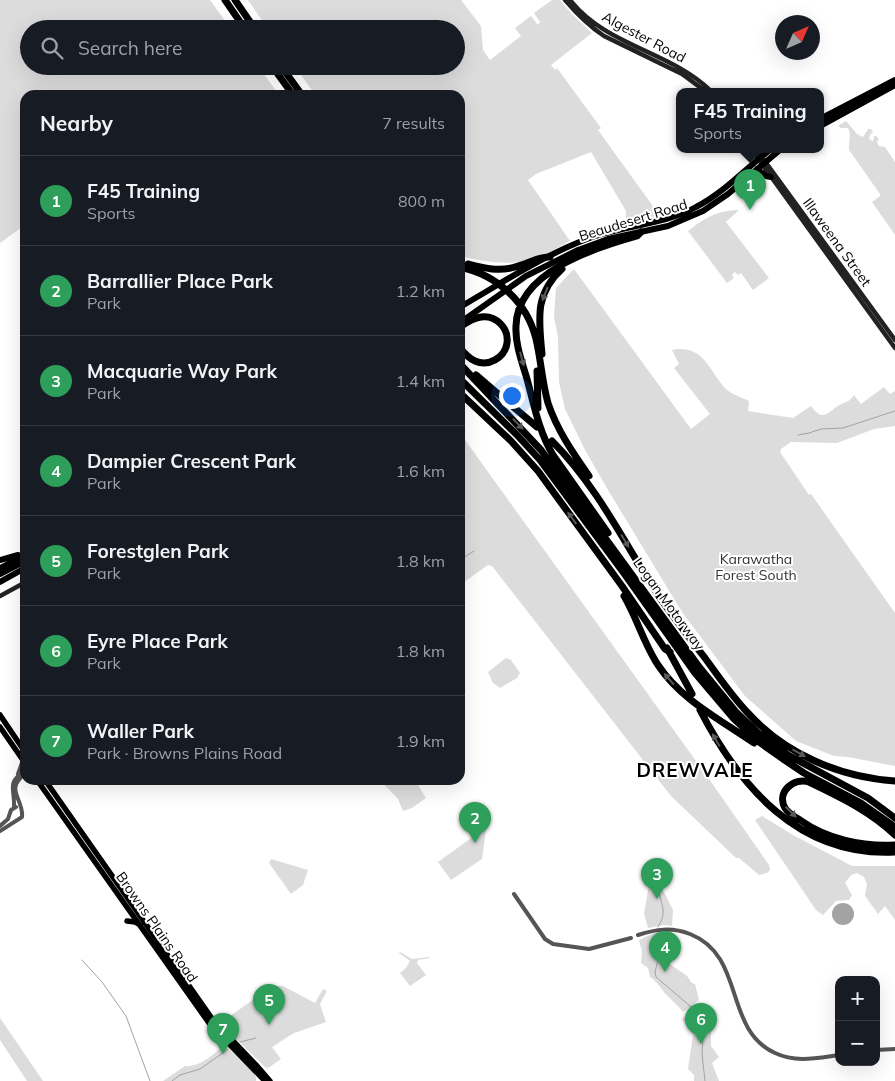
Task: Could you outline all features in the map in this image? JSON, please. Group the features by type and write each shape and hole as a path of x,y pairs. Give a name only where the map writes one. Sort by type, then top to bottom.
{"highway":[{"path":"225,0 239,20"},
{"path":"235,0 249,20"},
{"path":"277,75 286,90"},
{"path":"281,75 290,90"},
{"path":"283,75 297,90"},
{"path":"824,117 895,80"},
{"path":"824,124 895,85"},
{"name":"Beaudesert Road","path":"465,321 503,292 534,272 578,250 608,239 676,223 703,211 728,194 768,153"},
{"name":"Beaudesert Road","path":"465,303 550,256 589,238 662,221 686,212 719,193 775,153"},
{"path":"761,162 766,176 771,177"},
{"path":"641,232 637,236 599,247 540,279 531,288 518,311 516,339 538,425 546,442 553,455 639,579 642,588"},
{"path":"465,264 504,269 518,267 544,256 550,256"},
{"path":"549,404 540,310 544,294 551,282 576,258"},
{"path":"465,268 479,272 489,278 513,297 525,312 531,324 549,404 560,432 612,514 613,520"},
{"path":"465,323 479,317 491,317 498,320 507,334 507,342 504,352 492,362 484,363 471,359 465,353"},
{"path":"538,351 536,356 538,425"},
{"path":"465,363 488,386 538,425"},
{"name":"Logan Motorway","path":"465,369 541,450 713,685 747,722 788,756 861,794 895,818"},
{"name":"Logan Motorway","path":"465,383 540,460 715,698 740,726 772,752 804,773 861,802 895,827"},
{"path":"465,392 481,412"},
{"path":"465,398 538,471 622,586 665,649 670,652"},
{"path":"552,441 582,474 666,606 737,701 756,722 789,747 814,761 854,775 895,781"},
{"path":"0,560 20,555"},
{"path":"0,568 20,557"},
{"path":"600,558 626,599 654,659 672,683 690,699 767,752 772,752"},
{"path":"615,563 670,652 692,694"},
{"path":"0,574 20,564"},
{"path":"0,582 20,571"},
{"path":"700,710 718,744 734,768 758,795 784,818 810,834 832,844 862,851 895,852"},
{"path":"895,835 879,821 858,807 809,782 802,780 794,782 785,790 783,801 788,811 815,829 851,842 895,845"}],"main road":[{"name":"Algester Road","path":"565,0 581,19 599,32 682,74 701,88"},
{"name":"Algester Road","path":"570,0 587,18 603,30 684,71 707,88"},
{"path":"754,153 761,162"},
{"path":"758,153 761,162"},
{"name":"Illaweena Street","path":"761,162 895,340"},
{"name":"Illaweena Street","path":"771,177 812,230 895,348"},
{"path":"0,595 20,585"},
{"path":"0,715 20,745"},
{"path":"0,727 20,755"},
{"name":"Browns Plains Road","path":"42,785 209,1023 258,1069"},
{"name":"Browns Plains Road","path":"42,785 213,1020 258,1069"},
{"path":"128,906 125,921 135,922 142,926"},
{"path":"258,1069 265,1079"},
{"path":"258,1069 265,1079"}],"street":[{"path":"0,826 8,819 14,808 12,787 20,777"},
{"path":"0,831 18,820 22,815 15,788 20,778"},
{"path":"14,808 20,808"},
{"path":"10,813 12,818 18,820"},
{"path":"514,894 545,939 553,944 589,949 631,938 633,933 638,935 659,929 677,930 693,935 709,946 720,958 726,970 742,1018 756,1040 767,1049 795,1059 835,1056"},
{"path":"880,1050 895,1049"}],"green space":[{"path":"0,0 210,0 224,20 20,20 20,75 265,75 275,90 20,90 20,229 0,243"},
{"path":"248,0 461,0 481,26 483,50 490,60 521,36 515,28 531,16 538,25 540,22 534,13 552,0 560,0 592,33 551,65 555,70 557,68 601,128 598,130 660,216 628,219 626,211 591,152 536,174 528,180 570,241 534,259 524,261 497,262 465,257 465,90 312,90 301,75 465,75 465,20 262,20"},
{"path":"846,121 857,134 863,137 868,129 871,129 873,132 869,139 873,141 874,136 876,136 879,139 877,142 879,146 885,147 895,162 895,235 872,202 880,194 849,150 850,134 848,128 838,126"},
{"path":"739,210 726,222 769,278 753,290 741,273 738,275 735,272 732,275 734,278 727,283 688,231 712,216"},
{"name":"Karawatha Forest South","path":"574,269 691,429 710,414 674,368 679,364 672,350 682,349 698,354 727,390 749,401 748,411 793,418 811,406 819,414 823,415 848,401 854,395 861,404 884,387 890,394 895,391 895,426 874,429 837,443 791,442 781,449 780,452 895,613 895,766 834,756 796,741 745,696 682,612 608,490 585,450 565,409 559,382 558,338 554,316 556,288"},
{"path":"465,440 769,865 770,870 767,873 759,875 739,858 736,858 671,796 492,566 488,565 465,581"},
{"path":"506,658 511,660 520,673 517,678 500,688 493,683 488,672"},
{"path":"385,785 418,785 426,798 412,808 403,811 398,799"},
{"path":"762,816 793,835 852,866 895,866 895,920 885,906 878,914 865,896 867,884 864,877 857,873 851,875 845,883 852,895 849,900 836,901 823,915 816,910 755,820"},
{"path":"485,828 482,859 451,880 438,862"},
{"path":"271,859 308,870 303,885 291,894 269,863"},
{"path":"649,885 662,888 673,910 672,926 664,925 648,928 644,913"},
{"path":"662,932 667,962 695,984 699,1000 683,1012 650,977 648,968 641,963 642,952 639,940 654,933"},
{"path":"400,952 412,959 430,957 418,960 417,963 426,975 410,986 400,973 410,961"},
{"path":"273,986 283,986 315,1003 323,989 327,991 320,1004 326,1022 294,1033 272,1047 281,1059 268,1068 220,1023"},
{"path":"699,1005 702,1006 711,1032 711,1046 719,1057 712,1063 719,1081 694,1081 694,1075 688,1069 693,1035 682,1019"},
{"path":"0,1018 43,1081 27,1081 0,1040"},
{"path":"225,1045 253,1072 256,1081 163,1081 185,1066 196,1065"}],"shaded area":[{"path":"843,903 851,906 854,914 851,922 843,925 835,922 832,914 835,906"}],"waterway":[{"path":"798,435 821,429 843,428 895,411"},
{"path":"465,557 474,551"},
{"path":"658,889 663,917 658,927"},
{"path":"657,933 655,949 658,960 655,972 656,977 691,1007"},
{"path":"82,960 102,982 126,1016 150,1081"},
{"path":"693,1012 703,1037 702,1054 705,1081"},
{"path":"240,1042 256,1038"},
{"path":"172,1081 180,1075 200,1069 227,1050"}],"place":[{"name":"F45 Training","path":"750,210"},
{"name":"Barrallier Place Park","path":"475,843"},
{"name":"Macquarie Way Park","path":"657,899"},
{"name":"Dampier Crescent Park","path":"665,972"},
{"name":"Forestglen Park","path":"269,1025"},
{"name":"Eyre Place Park","path":"701,1044"},
{"name":"Waller Park","path":"223,1054"}],"district":[{"name":"DREWVALE","path":"695,770"}]}
